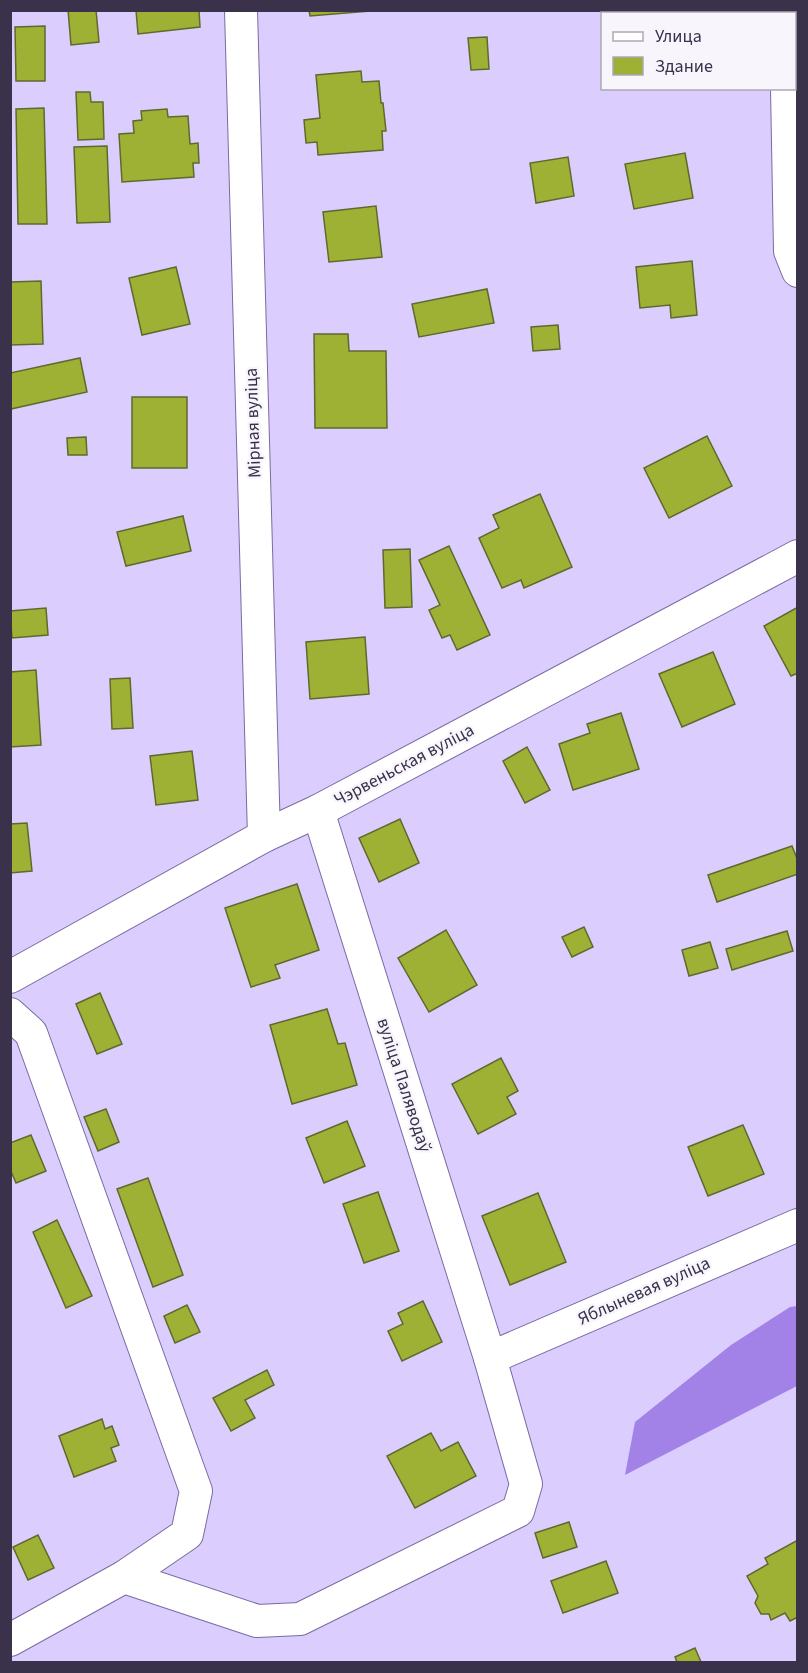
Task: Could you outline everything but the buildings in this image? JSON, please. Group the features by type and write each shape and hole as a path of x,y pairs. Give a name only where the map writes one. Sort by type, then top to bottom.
{"street":[{"name":"Мірная вуліца","path":"241,10 264,836"},
{"path":"787,90 790,251 798,271"},
{"name":"Чэрвеньская вуліца","path":"10,977 264,836 318,811 798,556"},
{"name":"вуліца Паляводаў","path":"124,1577 257,1621 300,1618 518,1511 526,1484 490,1358 318,811"},
{"path":"10,1014 31,1033 196,1491 187,1534 124,1577 10,1640"},
{"name":"Яблыневая вуліца","path":"490,1358 798,1225"}],"shaded area":[{"path":"797,1306 797,1386 625,1475 635,1422 731,1345 790,1307"}]}
